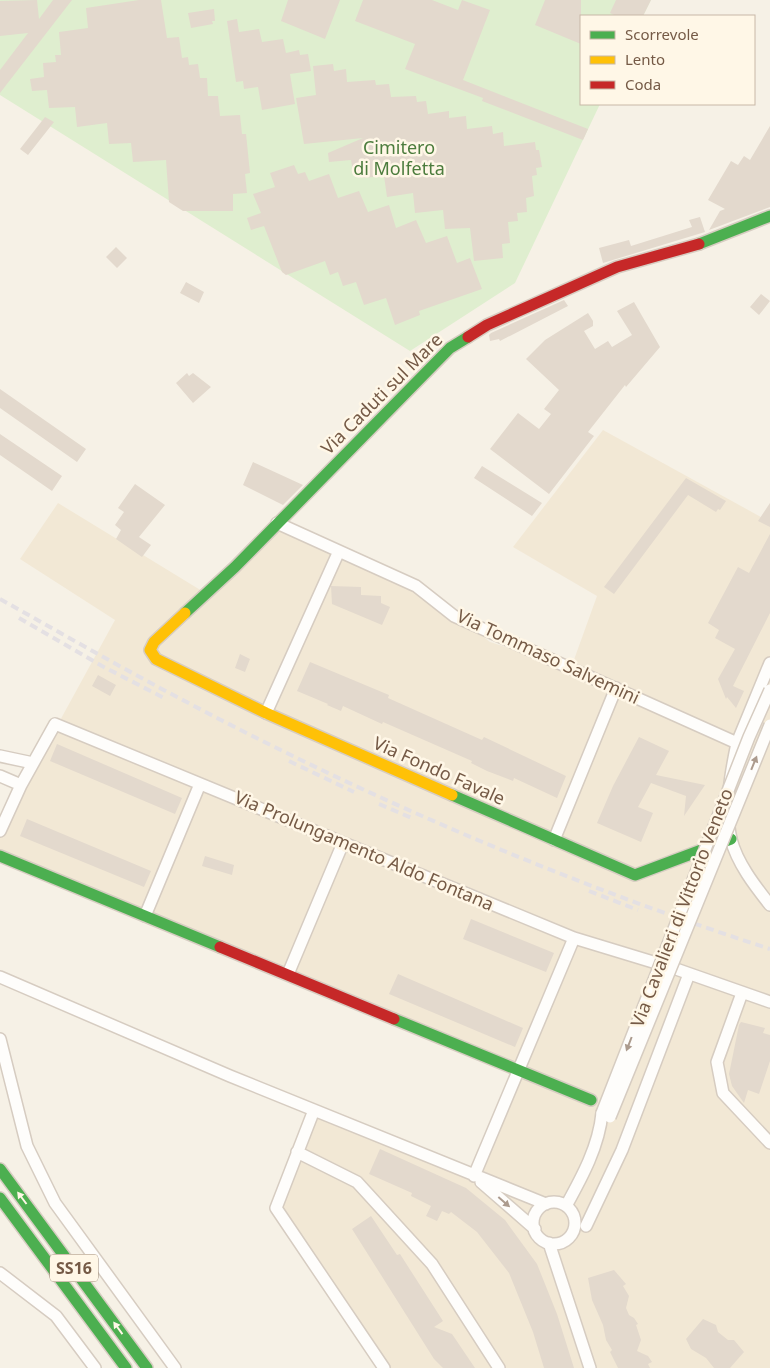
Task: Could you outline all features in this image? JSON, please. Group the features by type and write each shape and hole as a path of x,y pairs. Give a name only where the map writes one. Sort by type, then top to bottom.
{"main road":[{"name":"Via Caduti sul Mare","path":"154,642 234,567 450,348 487,325 617,267 698,245 770,216"},
{"name":"Via Fondo Favale","path":"154,642 150,650 156,658 266,713 635,875 731,839"},
{"path":"0,856 592,1100"},
{"name":"SS16","path":"0,1169 147,1368"},
{"name":"SS16","path":"0,1198 126,1368"}],"street":[{"name":"Via Tommaso Salvemini","path":"277,523 416,586 454,616 737,743"},
{"path":"266,713 339,551"},
{"path":"770,663 737,743 728,789 731,839 748,875 770,905"},
{"path":"554,840 616,688"},
{"name":"Via Cavalieri di Vittorio Veneto","path":"566,1206 582,1176 601,1129 745,746 770,690"},
{"name":"Via Prolungamento Aldo Fontana","path":"33,763 55,724 574,938 676,969 770,1002"},
{"name":"Via Cavalieri di Vittorio Veneto","path":"606,1115 770,725"},
{"path":"0,756 33,763 0,831"},
{"path":"0,776 21,785"},
{"path":"145,916 200,784"},
{"path":"288,974 343,843"},
{"path":"474,1176 574,938"},
{"path":"586,1226 622,1150 689,974"},
{"path":"0,977 474,1176 546,1204 556,1202 566,1206 574,1216 574,1230 562,1242 549,1243 538,1236 535,1229 535,1216 546,1204"},
{"path":"742,993 717,1062 723,1093 770,1143"},
{"path":"0,1039 27,1146 56,1203 175,1368"},
{"path":"314,1110 276,1208 384,1368"},
{"path":"298,1152 357,1182 432,1264 499,1368"},
{"path":"474,1176 535,1229"},
{"path":"549,1243 590,1368"},
{"path":"0,1273 56,1316 95,1368"}],"shaded area":[{"path":"603,430 770,522 770,1368 376,1368 274,1210 312,1109 473,1176 518,1067 0,852 0,830 115,620 20,559 58,503 202,591 279,519 432,596 490,642 571,668 597,596 513,547"}],"green space":[{"name":"Cimitero di Molfetta","path":"0,0 651,0 644,15 580,15 580,105 600,105 515,283 410,351 0,95"}],"building":[{"path":"37,0 39,19 53,0 72,0 0,93 0,70 28,33 0,36 0,1"},
{"path":"139,0 161,0 167,38 179,37 182,58 188,57 189,65 198,64 200,78 207,78 208,96 218,96 220,116 240,115 242,134 246,134 250,173 245,174 247,193 233,194 233,211 183,211 169,202 166,160 133,162 131,143 109,144 107,123 77,127 75,107 49,108 47,90 32,91 30,79 44,77 43,63 56,62 55,55 61,55 59,32 88,28 86,8"},
{"path":"288,0 340,0 325,39 281,21"},
{"path":"363,0 432,0 458,10 462,0 490,10 463,80 588,129 583,140 482,101 483,98 405,69 415,44 355,21"},
{"path":"545,0 581,0 580,44 535,25"},
{"path":"616,0 651,0 644,15 614,15 610,13"},
{"path":"214,9 215,21 212,21 213,24 191,28 188,13"},
{"path":"237,19 239,32 259,29 262,42 283,39 286,53 299,50 300,55 308,54 311,71 290,74 295,104 262,110 258,87 244,89 243,81 236,82 227,21"},
{"path":"333,64 334,71 346,69 347,82 375,80 376,85 389,84 391,97 416,96 417,102 426,101 428,114 449,111 449,118 466,116 467,129 492,126 493,134 503,132 504,146 535,142 536,150 539,150 542,167 536,168 537,175 532,176 534,196 526,198 527,212 517,213 518,221 508,222 510,243 502,244 503,258 474,261 470,228 445,229 443,210 415,213 413,193 387,197 384,176 362,178 361,171 353,172 351,160 329,162 328,153 363,138 304,144 296,98 316,95 313,66"},
{"path":"45,117 54,122 28,155 20,149"},
{"path":"770,126 770,207 709,230 720,211 725,209 708,200 731,161 738,165 744,156 750,160"},
{"path":"294,165 298,174 305,172 309,181 329,174 338,198 359,191 368,212 389,205 396,228 416,220 426,243 447,236 457,263 470,258 482,289 419,311 420,315 395,325 386,298 364,305 356,282 343,286 338,272 330,275 325,261 286,275 282,272 264,226 251,230 247,218 261,213 253,194 275,187 270,173"},
{"path":"700,217 705,232 603,263 599,248 629,240 631,246 692,227 689,220"},
{"path":"116,247 127,258 117,268 106,257"},
{"path":"186,282 204,292 199,303 180,293"},
{"path":"761,294 770,301 759,315 750,307"},
{"path":"564,300 568,306 500,341 499,339 490,341 489,335 491,333"},
{"path":"634,302 660,347 626,387 625,385 588,432 594,436 549,494 490,449 518,413 539,429 551,414 544,409 559,390 526,359 545,340 588,313 593,321 593,326 584,331 595,349 608,341 612,347 632,335 617,311"},
{"path":"187,373 189,376 193,373 211,387 193,403 176,383"},
{"path":"0,389 86,449 77,462 0,408"},
{"path":"0,434 62,476 52,491 0,455"},
{"path":"253,462 303,485 283,505 243,485"},
{"path":"482,466 542,503 532,516 474,478"},
{"path":"686,478 726,501 720,510 718,509 716,512 688,495 614,594 604,587"},
{"path":"135,484 165,505 139,537 151,545 142,557 116,539 121,530 115,525 124,512 118,508"},
{"path":"770,503 770,527 758,521"},
{"path":"770,534 770,613 733,686 744,691 736,708 727,697 726,699 718,679 735,649 715,638 719,630 708,623 738,567 749,573"},
{"path":"331,586 361,587 361,595 381,596 381,603 390,607 382,625 332,604"},
{"path":"240,654 250,659 245,672 235,668"},
{"path":"310,662 389,695 388,698 482,740 484,737 566,776 557,798 514,778 513,781 487,771 471,763 472,761 383,722 382,724 343,706 341,711 297,691"},
{"path":"98,675 116,685 110,696 92,686"},
{"path":"639,737 669,751 656,775 705,785 684,816 686,796 651,783 638,807 653,813 641,842 597,823 613,786"},
{"path":"57,744 182,798 175,814 50,761"},
{"path":"27,819 151,871 144,887 20,836"},
{"path":"205,856 234,865 232,875 202,866"},
{"path":"471,919 554,953 546,972 463,939"},
{"path":"398,974 523,1028 515,1047 389,994"},
{"path":"741,1022 765,1028 763,1033 770,1035 770,1061 759,1094 748,1090 744,1103 732,1086 729,1074"},
{"path":"380,1149 466,1188 505,1220 537,1264 557,1314 574,1368 544,1368 533,1332 509,1273 477,1232 451,1212 449,1214 442,1211 437,1221 426,1216 431,1206 411,1196 412,1193 369,1174"},
{"path":"371,1216 397,1255 400,1254 443,1321 434,1327 452,1334 475,1368 443,1368 434,1359 352,1229"},
{"path":"614,1270 626,1284 623,1286 629,1296 626,1308 629,1315 638,1324 636,1325 641,1340 637,1351 648,1356 652,1362 648,1364 650,1368 618,1368 610,1352 612,1350 606,1340 603,1325 592,1300 588,1278"},
{"path":"703,1319 716,1325 718,1332 728,1340 734,1340 744,1352 730,1368 714,1368 706,1358 691,1349 686,1339"}],"railway":[{"path":"0,599 250,735 395,804 543,867 618,896 770,949"},
{"path":"19,618 102,666 164,698"},
{"path":"289,761 354,792"},
{"path":"379,804 414,819"},
{"path":"589,891 638,910"}],"traffic: fast":[{"path":"699,244 770,216"},
{"path":"185,613 235,567 450,348 468,337"},
{"path":"452,795 635,875 731,839"},
{"path":"0,856 220,947"},
{"path":"394,1019 591,1100"},
{"path":"0,1169 147,1368"},
{"path":"0,1198 126,1368"}],"traffic: slow":[{"path":"185,613 154,642 150,650 156,659 266,713 452,795"}],"traffic: jam":[{"path":"468,337 487,325 617,267 699,244"},
{"path":"220,947 394,1019"}]}
